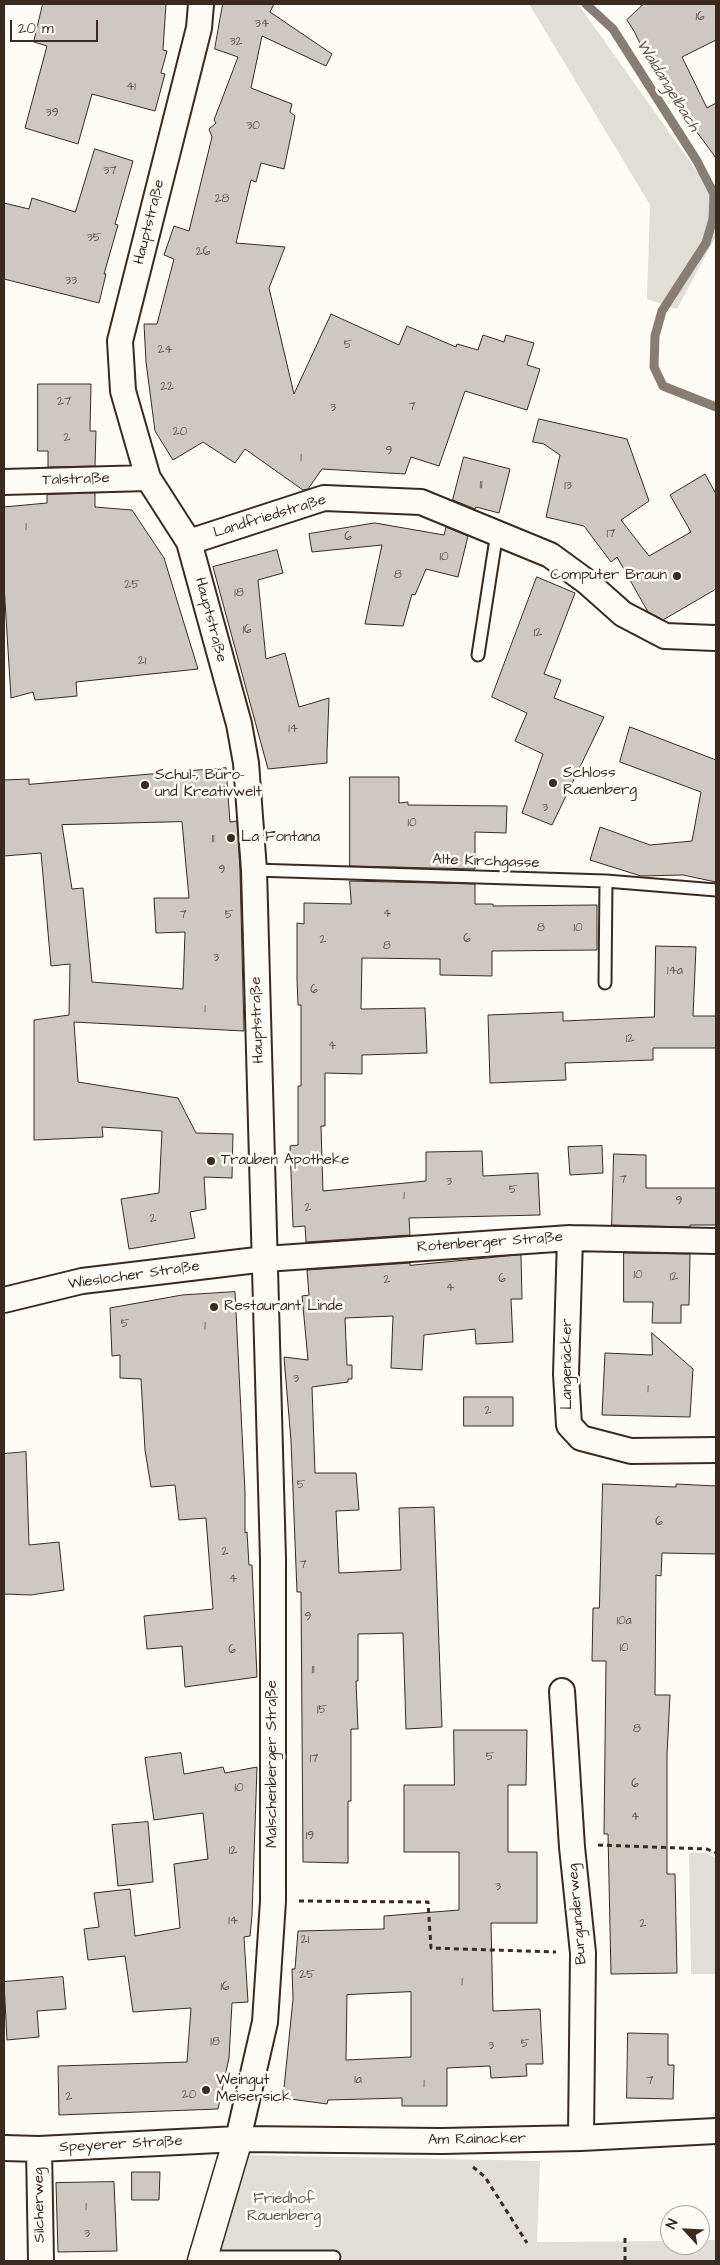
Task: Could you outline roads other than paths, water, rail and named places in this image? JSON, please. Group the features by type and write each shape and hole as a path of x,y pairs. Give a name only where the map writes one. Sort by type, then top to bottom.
{"street":[{"name":"Hauptstraße","path":"200,4 199,28 120,341 122,391 148,478 189,542 238,724 246,763 254,870 265,1259"},
{"name":"Talstraße","path":"4,482 148,478"},
{"name":"Landfriedstraße","path":"189,542 324,498 420,502 550,555 587,582 623,614 665,636 715,638"},
{"name":"Rotenberger Straße","path":"265,1259 570,1238 716,1241"},
{"name":"Langenäcker","path":"570,1238 566,1374 569,1426 581,1438 631,1451 716,1450"},
{"name":"Wieslocher Straße","path":"4,1300 82,1281 265,1259"},
{"name":"Malschenberger Straße","path":"202,2259 238,2139 265,2022 273,1901 273,1559 265,1259"},
{"name":"Burgunderweg","path":"562,1691 572,1847 582,1953 581,2138"},
{"name":"Am Rainacker","path":"238,2139 442,2141 581,2138 716,2130"},
{"name":"Speyerer Straße","path":"4,2148 39,2149 238,2139"},
{"name":"Silcherweg","path":"39,2149 41,2261"}],"lane":[{"path":"478,655 497,532"},
{"name":"Alte Kirchgasse","path":"254,870 606,881 716,890"},
{"path":"605,983 606,881"},
{"path":"202,2259 334,2257"}],"waterway":[{"name":"Waldangelbach","path":"586,4 613,29 697,161 714,194 713,219 706,243 662,311 655,336 654,367 663,386 716,407"}],"place":[{"name":"Computer Braun","path":"677,576"},
{"name":"Schloss Rauenberg","path":"553,783"},
{"name":"Schul-, Büro- und Kreativwelt","path":"145,785"},
{"name":"La Fontana","path":"231,838"},
{"name":"Trauben Apotheke","path":"211,1161"},
{"name":"Restaurant Linde","path":"214,1307"},
{"name":"Weingut Meisersick","path":"206,2090"}],"park label":[{"name":"Friedhof Rauenberg","path":"284,2208"}]}
